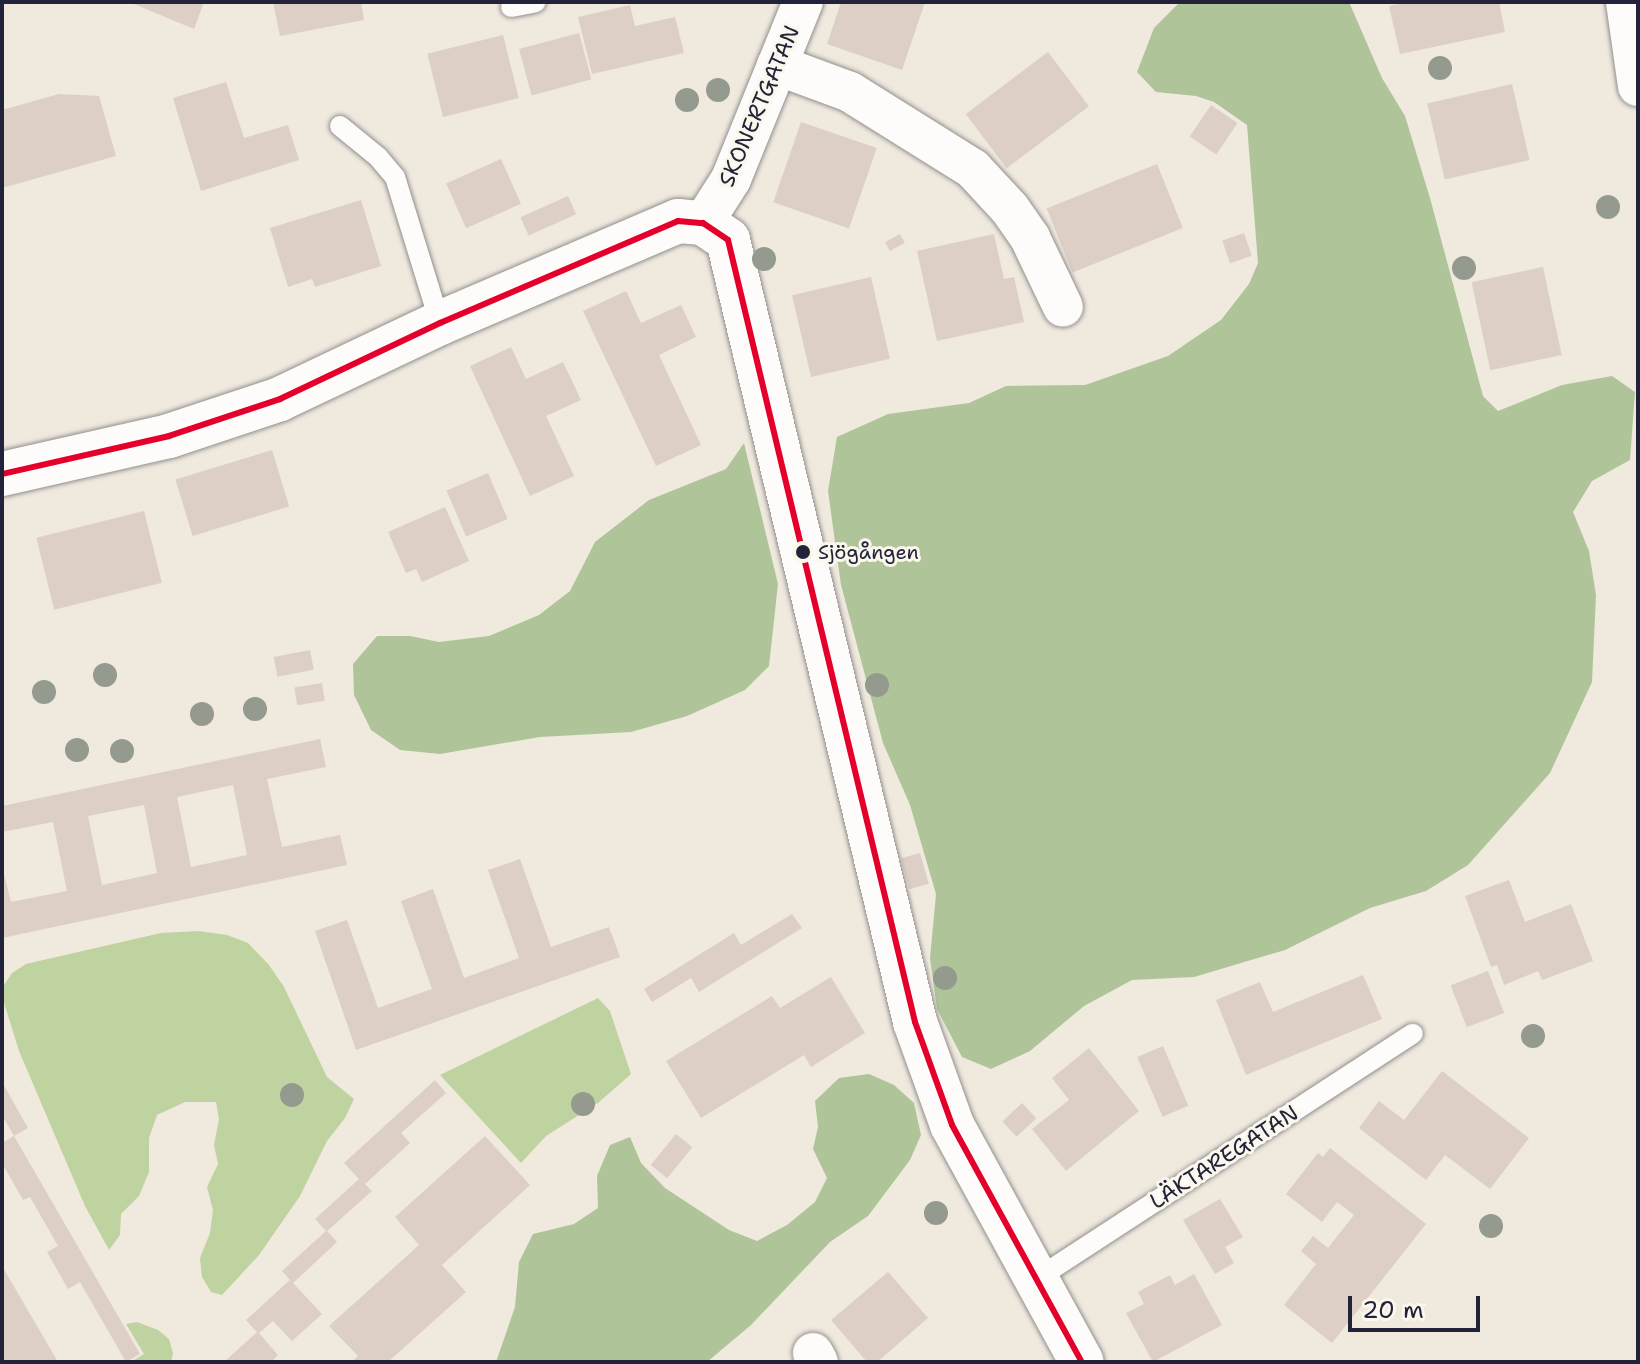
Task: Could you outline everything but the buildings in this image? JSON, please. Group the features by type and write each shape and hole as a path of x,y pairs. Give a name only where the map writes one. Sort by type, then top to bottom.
{"street":[{"name":"SKONERTGATAN","path":"703,223 731,179 803,2"},
{"path":"1626,2 1638,86"},
{"path":"777,65 850,92 973,169 1010,209 1030,238 1063,307"},
{"path":"2,474 169,436 280,399 440,323 678,221 703,223 728,240 915,1022 952,1125 1082,1362"}],"lane":[{"path":"511,7 536,2"},
{"path":"340,126 378,157 395,177 440,323"},
{"name":"LÄKTAREGATAN","path":"1035,1280 1413,1034"}],"green space":[{"path":"1180,2 1349,2 1382,78 1405,116 1483,396 1498,411 1562,385 1612,376 1635,392 1630,460 1592,481 1573,512 1589,551 1596,595 1592,682 1550,773 1468,865 1426,891 1370,908 1285,950 1194,977 1132,980 1084,1006 1030,1051 991,1069 962,1057 937,1009 930,958 936,894 910,805 883,743 841,585 828,491 837,437 888,414 969,403 1006,386 1085,385 1168,356 1221,320 1249,284 1258,263 1247,125 1214,102 1196,96 1156,92 1137,72 1154,28"},
{"path":"744,443 778,584 769,666 745,690 687,716 631,732 540,737 440,754 400,750 371,730 354,695 353,664 377,636 410,636 439,642 489,636 539,615 570,591 595,542 649,500 726,469"},
{"path":"198,931 227,935 248,943 269,965 284,987 327,1077 354,1099 345,1118 327,1141 300,1196 259,1255 222,1295 211,1292 202,1277 200,1258 210,1233 213,1210 207,1187 218,1164 214,1145 219,1119 216,1102 185,1102 157,1115 149,1138 149,1172 139,1196 121,1214 120,1235 109,1250 85,1206 19,1051 2,996 2,988 12,973 26,964 161,933"},
{"path":"598,998 610,1011 631,1074 598,1103 546,1136 521,1163 440,1075"},
{"path":"869,1074 894,1085 914,1103 921,1135 910,1160 868,1216 830,1242 751,1325 707,1362 496,1362 515,1307 519,1262 533,1234 574,1224 598,1208 597,1176 610,1145 630,1137 641,1163 665,1188 729,1230 757,1241 787,1225 815,1202 827,1178 813,1149 818,1127 815,1101 839,1078"},
{"path":"137,1322 158,1330 169,1339 173,1353 171,1362 131,1362 144,1354 126,1324"}],"transit line":[{"path":"2,474 169,436 280,399 440,323 678,221 703,223 728,240 915,1022 952,1125 1082,1362"}],"place":[{"name":"Sjögången","path":"803,552"}]}
